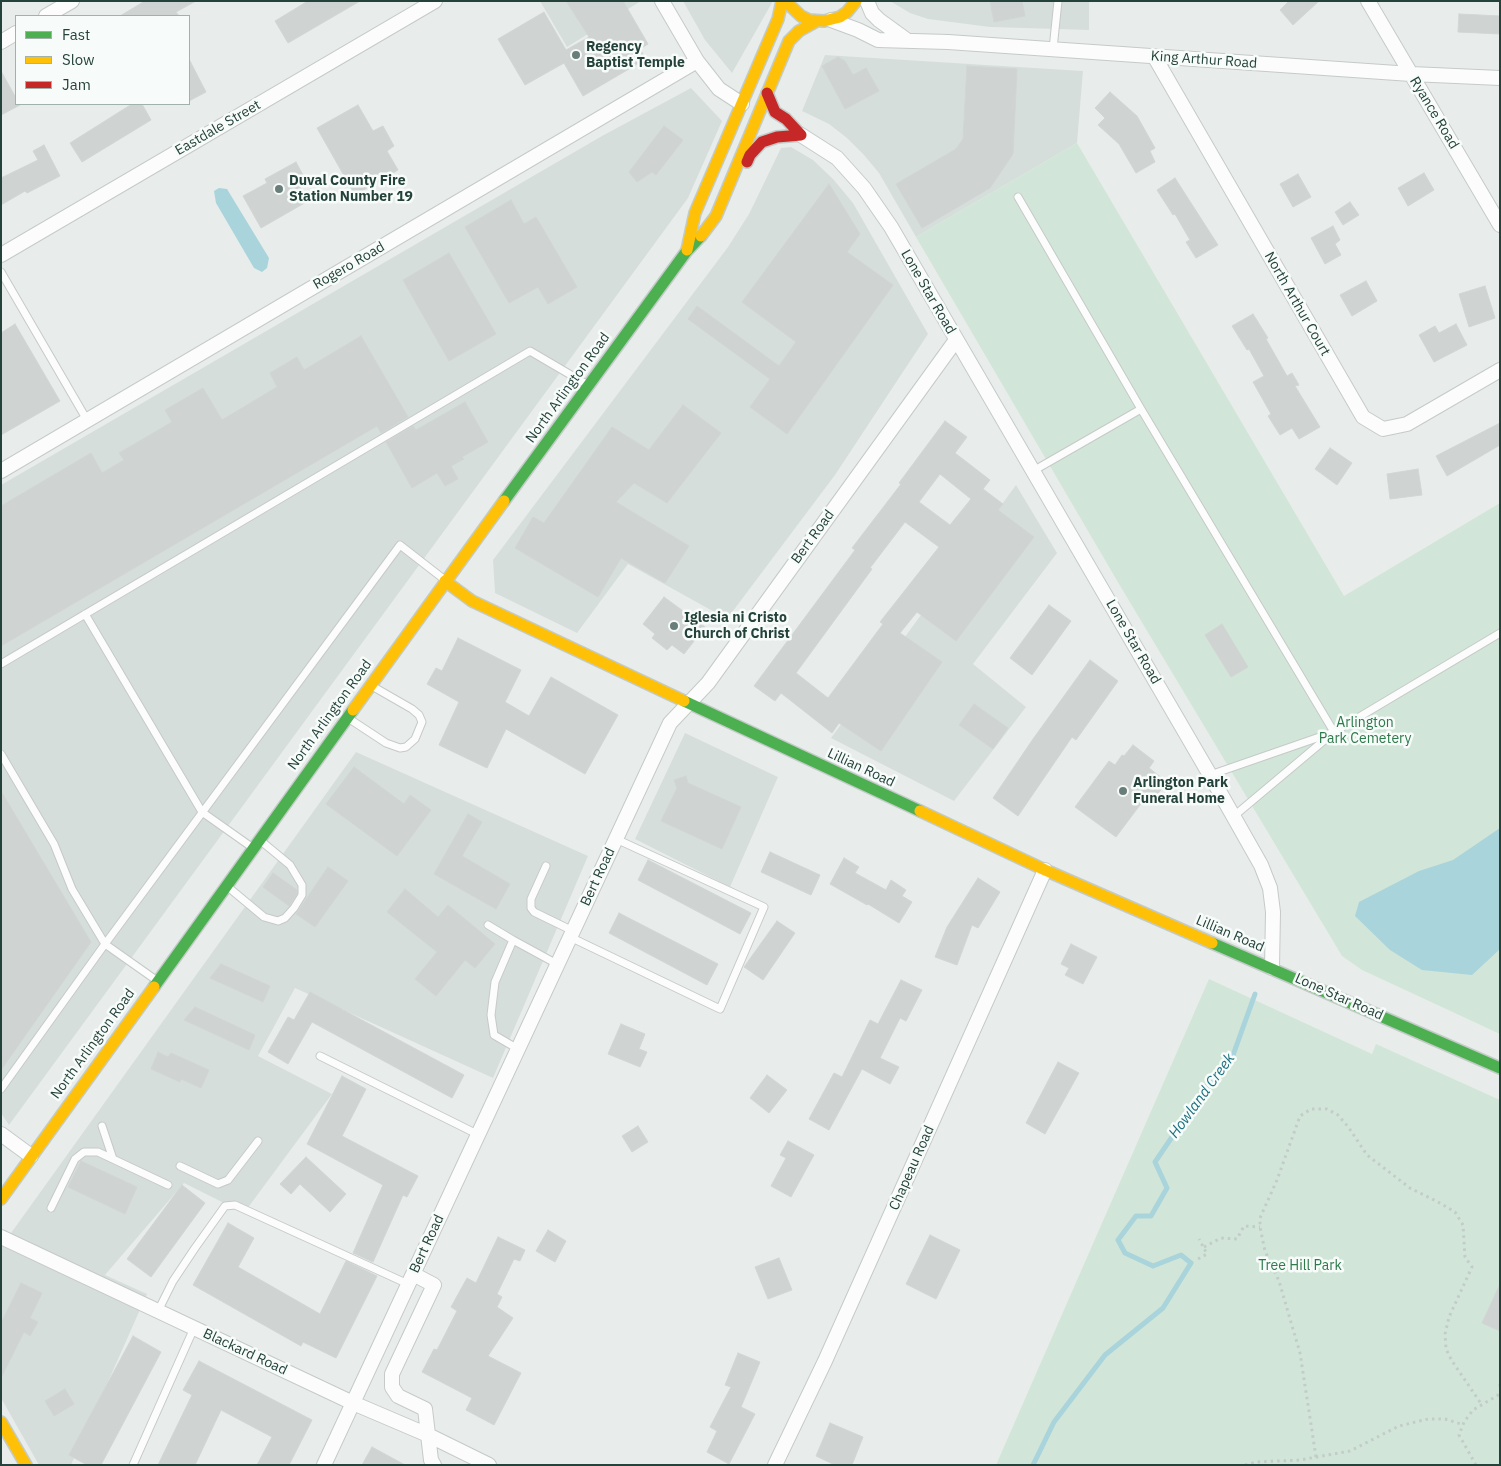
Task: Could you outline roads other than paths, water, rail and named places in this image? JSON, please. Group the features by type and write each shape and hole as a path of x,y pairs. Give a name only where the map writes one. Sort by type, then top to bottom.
{"main road":[{"path":"784,1 801,16 817,21 831,20 847,12 856,1"},
{"name":"North Arlington Road","path":"686,252 695,213 784,1"},
{"name":"North Arlington Road","path":"1,1199 445,580 686,252 703,234 716,216 788,41 817,21"},
{"path":"768,93 775,112 786,119 801,135"},
{"path":"703,234 723,221 750,155 762,142 777,137 801,135"},
{"name":"Lillian Road","path":"445,580 472,601 689,703 1045,870 1272,968"},
{"name":"Lone Star Road","path":"1272,968 1500,1068"},
{"path":"1,1422 26,1465"}],"street":[{"path":"48,15 72,1"},
{"name":"Eastdale Street","path":"1,255 435,1"},
{"path":"662,1 697,61 719,89 742,104"},
{"path":"867,1 872,13 879,20 909,41"},
{"name":"Ryance Road","path":"1368,1 1500,225"},
{"name":"King Arthur Road","path":"831,20 878,40 1053,49 1411,74 1500,78"},
{"path":"1,42 15,34"},
{"name":"North Arthur Court","path":"1154,56 1363,417 1383,429 1407,424 1500,370"},
{"name":"Rogero Road","path":"1,471 697,61"},
{"name":"Lone Star Road","path":"801,135 837,158 864,188 891,227 1234,816 1261,866 1270,888 1273,912 1272,968"},
{"name":"Bert Road","path":"324,1465 670,723 708,683 956,340"},
{"name":"Chapeau Road","path":"775,1465 825,1361 1045,870"},
{"path":"1,1134 31,1156"},
{"name":"Blackard Road","path":"1,1237 489,1465"},
{"path":"411,1279 434,1285 392,1374 392,1387 398,1396 425,1409 431,1460 434,1465"}],"lane":[{"path":"1053,49 1058,1"},
{"path":"1018,197 1334,732"},
{"path":"1,272 87,420"},
{"path":"1,664 530,351 588,385"},
{"path":"1033,471 1142,409"},
{"path":"1,1089 105,944 400,545 445,580"},
{"path":"86,614 202,812 290,865 302,885 302,895 285,918 278,921 264,917 226,885"},
{"path":"1234,816 1334,732 1500,633"},
{"path":"346,718 386,743 400,748 406,747 415,739 422,722 419,715 370,685"},
{"path":"1210,774 1334,732"},
{"path":"1,754 54,844 72,889 105,944 157,981"},
{"path":"546,866 531,899 531,908 534,912 571,934 720,1008 764,907 616,839"},
{"path":"488,925 557,964"},
{"path":"513,940 495,982 491,1016 494,1035 518,1049"},
{"path":"320,1056 477,1134"},
{"path":"102,1126 113,1159"},
{"path":"180,1166 218,1184 228,1180 258,1141"},
{"path":"51,1208 75,1160 84,1152 98,1152 168,1185"},
{"path":"158,1311 173,1281 225,1206 235,1205 411,1279"},
{"path":"132,1465 194,1328"}],"water":[{"path":"219,188 227,189 269,258 267,268 262,272 254,268 216,203 214,191"},
{"path":"1500,828 1500,949 1472,975 1422,970 1390,950 1355,916 1359,902 1419,871 1453,860"}],"waterway":[{"name":"Howland Creek","path":"1033,1465 1054,1422 1105,1355 1163,1308 1191,1263 1181,1255 1153,1266 1125,1253 1118,1240 1136,1216 1151,1216 1167,1188 1155,1162 1208,1084 1232,1058 1255,994"}],"place":[{"name":"Regency Baptist Temple","path":"576,55"},
{"name":"Duval County Fire Station Number 19","path":"279,189"},
{"name":"Iglesia ni Cristo Church of Christ","path":"674,626"},
{"name":"Arlington Park Funeral Home","path":"1123,791"}],"park label":[{"name":"Arlington Park Cemetery","path":"1365,732"},
{"name":"Tree Hill Park","path":"1300,1266"}]}
